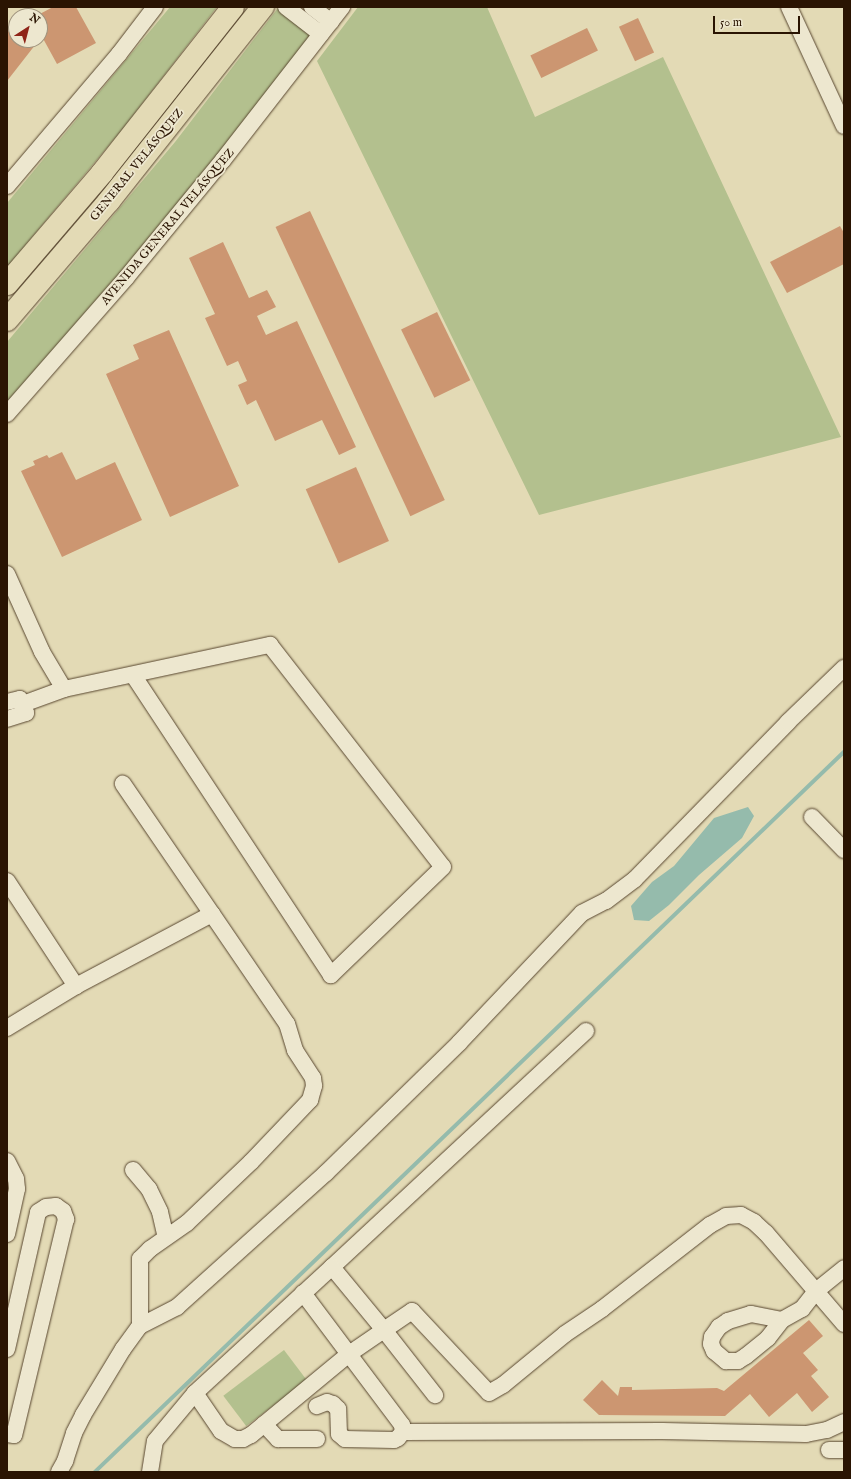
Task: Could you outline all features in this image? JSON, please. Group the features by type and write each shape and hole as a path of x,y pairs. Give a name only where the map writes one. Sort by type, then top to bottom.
{"highway":[{"name":"GENERAL VELÁSQUEZ","path":"7,284 102,173 233,7"},
{"name":"GENERAL VELÁSQUEZ","path":"7,320 124,182 262,8"}],"street":[{"path":"7,186 119,54 155,7"},
{"path":"286,7 322,17"},
{"name":"AVENIDA GENERAL VELÁSQUEZ","path":"7,414 115,290 255,121 322,17 342,7"},
{"path":"789,7 844,126"},
{"path":"7,574 42,652 64,689"},
{"path":"23,704 64,689 270,645 443,867 331,975 133,675"},
{"path":"59,1472 65,1461 74,1433 83,1415 123,1349 140,1326 177,1307 326,1173 459,1043 582,913 606,901 635,880 788,722 844,668"},
{"path":"7,702 20,699 26,713 7,719"},
{"path":"123,784 287,1024 295,1050 313,1078 314,1086 310,1100 251,1162 187,1223 150,1249 140,1259 140,1326"},
{"path":"812,817 844,850"},
{"path":"7,881 76,986"},
{"path":"7,1028 76,986 212,914"},
{"path":"150,1472 154,1441 195,1393 586,1031"},
{"path":"7,1161 16,1179 17,1189 7,1234"},
{"path":"133,1170 149,1189 160,1212 166,1237"},
{"path":"7,1349 38,1212 46,1207 56,1206 63,1211 66,1218 10,1434"},
{"path":"195,1393 221,1431 230,1437 243,1438 251,1435 350,1354 412,1312 488,1393 503,1385 565,1334 602,1310 710,1225 726,1216 741,1215 754,1222 766,1233 844,1324"},
{"path":"332,1267 435,1395"},
{"path":"782,1320 802,1309 816,1291 844,1268"},
{"path":"303,1293 402,1425 403,1432 394,1440 345,1439 339,1434 338,1409 333,1404 327,1402 317,1406"},
{"path":"403,1432 662,1431 806,1434 827,1430 844,1422"},
{"path":"264,1424 278,1439 317,1439"}],"green space":[{"path":"170,7 217,7 121,131 7,267 7,203"},
{"path":"358,7 487,7 535,117 663,57 841,437 539,515 317,61"},
{"path":"278,8 309,33 310,38 201,178 7,405 7,342 175,142"},
{"path":"284,1350 307,1380 246,1426 223,1396"}],"shaded area":[{"path":"748,807 754,816 742,838 699,875 669,905 649,921 634,920 631,906 652,882 674,866 714,818"}],"building":[{"path":"53,7 76,7 96,43 57,64 48,48 48,10"},
{"path":"638,18 654,52 635,61 619,27"},
{"path":"587,28 598,50 541,78 530,56"},
{"path":"7,32 8,48 33,48 7,81"},
{"path":"310,211 445,500 410,516 276,227"},
{"path":"840,226 844,233 844,264 787,293 770,262"},
{"path":"223,242 249,298 267,290 276,307 257,316 266,335 297,321 356,447 339,455 322,420 275,441 256,400 247,405 238,385 247,381 238,361 227,366 205,318 215,314 189,258"},
{"path":"437,312 470,380 434,398 401,330"},
{"path":"169,330 239,486 170,517 106,374 139,359 133,345"},
{"path":"62,452 76,480 115,462 142,520 62,557 21,471 35,465 33,461 47,455 49,458"},
{"path":"356,467 389,541 339,563 306,489"},
{"path":"809,1320 823,1336 803,1353 818,1370 811,1376 829,1397 812,1412 797,1393 769,1417 750,1394 725,1416 599,1415 583,1400 602,1380 618,1396 620,1387 632,1387 632,1390 717,1388 724,1391"}],"waterway":[{"path":"95,1472 844,752"}]}
